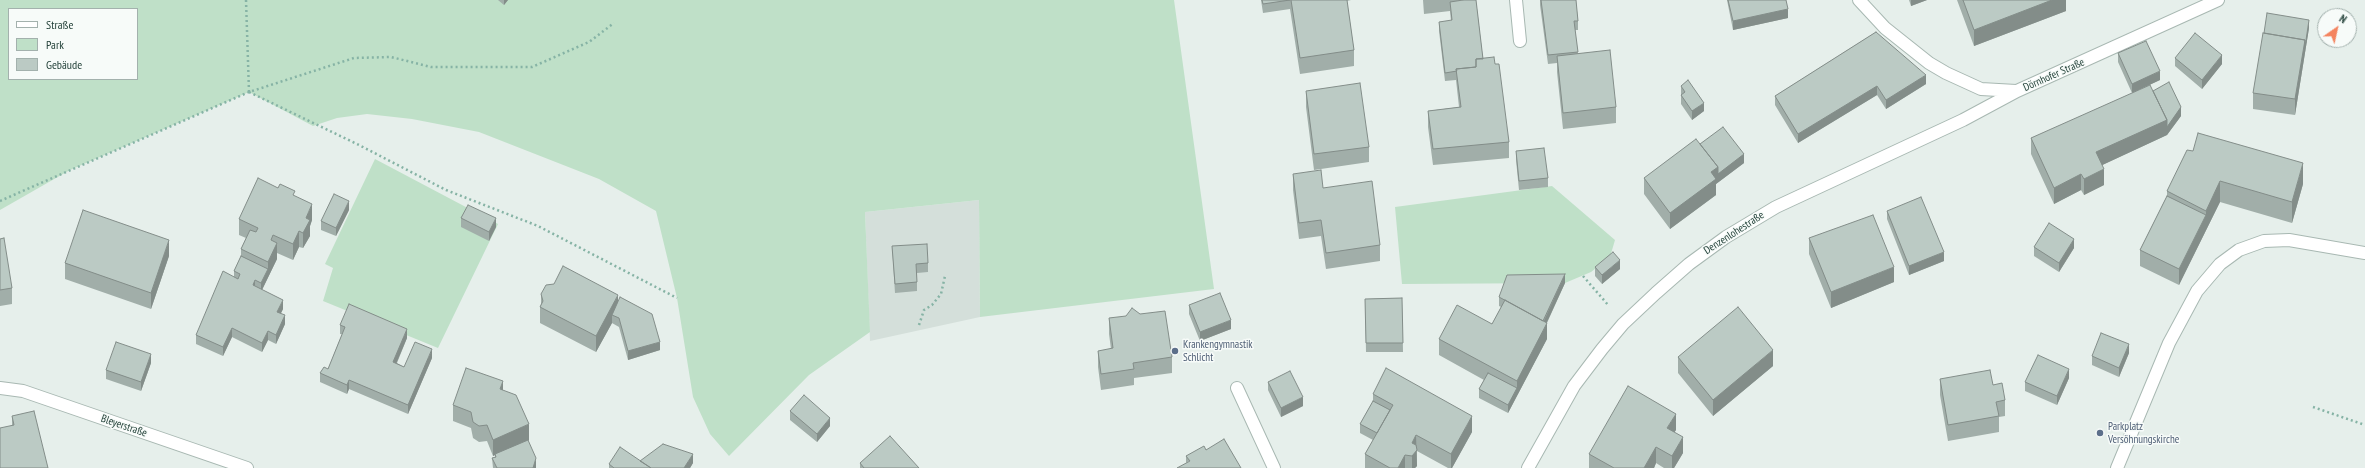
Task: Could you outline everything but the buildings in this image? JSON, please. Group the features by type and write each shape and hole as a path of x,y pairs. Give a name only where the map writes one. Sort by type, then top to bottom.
{"street":[{"path":"1516,0 1520,41"},
{"name":"Dörnhofer Straße","path":"1860,0 1897,38 1946,73 1982,89 2017,91 2218,0"},
{"name":"Denzenlohestraße","path":"1528,468 1574,386 1623,324 1689,264 1751,220 1963,120 2017,91"},
{"path":"2116,468 2169,343 2197,291 2220,264 2239,250 2264,241 2289,240 2365,254"},
{"name":"Bleyerstraße","path":"0,388 23,391 247,468"},
{"path":"1237,388 1274,468"}],"path":[{"path":"246,0 249,92"},
{"path":"0,201 249,92 354,58 392,57 431,67 532,67 588,42 614,23"},
{"path":"249,92 359,145 446,190 538,226 677,298"},
{"path":"919,325 924,310 932,305 941,294 945,276"},
{"path":"1583,276 1623,324"},
{"path":"2313,407 2365,425"}],"shaded area":[{"path":"979,200 980,317 870,341 865,212"}],"green space":[{"path":"0,0 1174,0 1214,289 980,317 979,200 865,212 870,332 809,375 729,456 710,434 693,397 677,298 656,211 599,179 479,132 412,119 367,114 337,118 313,126 249,92 70,170 0,210"},
{"path":"375,159 498,224 438,348 323,301 333,268 325,264"},
{"path":"1552,186 1615,240 1610,257 1591,272 1565,283 1402,284 1395,207"}],"place":[{"name":"Krankengymnastik Schlicht","path":"1175,351"},
{"name":"Parkplatz Versöhnungskirche","path":"2100,433"}]}
